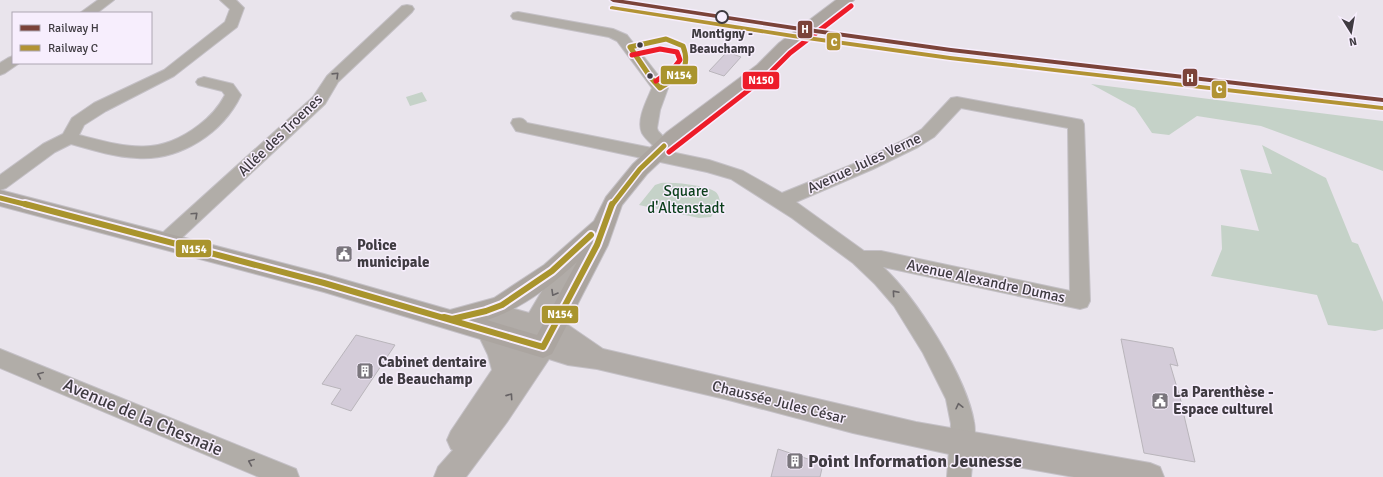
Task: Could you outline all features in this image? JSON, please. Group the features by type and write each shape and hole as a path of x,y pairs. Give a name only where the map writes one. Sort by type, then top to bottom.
{"main road":[{"path":"539,336 597,245 613,202 640,169 659,150 804,39 840,9 861,0"},
{"name":"Chaussée Jules César","path":"0,198 264,266 452,319 487,321 539,336"},
{"path":"487,321 502,305 552,271 580,247 604,223"}],"street":[{"path":"89,12 107,0"},
{"path":"0,184 49,148 69,138 78,122 100,107 169,73 232,24 237,8 227,0"},
{"name":"Allée des Troenes","path":"166,241 319,100 332,79 407,9"},
{"path":"518,16 613,33 622,38 660,88 650,114 648,126 659,150"},
{"path":"0,70 12,62"},
{"path":"69,138 131,153 151,154 175,148 192,139 223,113 233,95 227,87 204,82"},
{"name":"Avenue Jules Verne","path":"781,201 867,165 912,143 928,133 957,102 1076,124"},
{"path":"518,123 522,127 659,150 737,175 781,201 860,258 882,278 901,300 930,347 957,398 963,424 959,477"},
{"name":"Avenue Alexandre Dumas","path":"860,258 881,259 1080,301 1076,124"},
{"path":"448,477 487,428 539,336 580,247"},
{"path":"487,321 505,371"},
{"path":"437,477 505,371 539,336"},
{"name":"Chaussée Jules César","path":"539,336 568,354 596,358 725,388 853,421 962,444 1150,477"},
{"name":"Avenue de la Chesnaie","path":"0,358 287,477"}],"green space":[{"path":"1091,84 1383,121 1383,171 1261,126 1197,116 1169,135 1152,133 1135,108"},
{"path":"422,92 427,101 410,106 406,97"},
{"path":"1262,145 1326,178 1352,242 1358,244 1383,302 1383,329 1375,331 1328,325 1317,295 1211,276 1222,249 1221,225 1259,231 1240,169 1272,174"},
{"name":"Square d'Altenstadt","path":"661,183 688,184 703,187 714,191 719,197 720,201 711,217 699,218 639,205 655,185"}],"building":[{"path":"727,52 741,57 724,76 709,71"},
{"path":"356,335 395,345 351,411 331,404 341,389 322,384"},
{"name":"La Parenthèse - Espace culturel","path":"1121,339 1173,348 1178,366 1170,364 1183,408 1182,407 1195,462 1144,453"},
{"name":"Point Information Jeunesse","path":"778,449 823,464 820,477 771,477"}],"rail line":[{"name":"H","path":"613,0 794,28 951,50 1383,100"},
{"name":"C","path":"612,8 793,36 950,58 1382,108"}],"transit line":[{"name":"N150","path":"669,152 768,75 790,53 851,6"},
{"name":"N154","path":"666,39 683,46 687,61 682,72 660,88 651,78 630,47 666,39"},
{"name":"N150","path":"632,55 660,49 677,52 680,60 673,69 656,81"},
{"name":"N154","path":"0,198 324,283 543,347 597,245 613,202 640,169 664,146"},
{"name":"N154","path":"444,317 452,319 486,311 502,305 552,271 591,235"}],"place":[{"name":"Montigny - Beauchamp","path":"722,17"},
{"name":"Police municipale","path":"344,254"},
{"name":"Cabinet dentaire de Beauchamp","path":"365,371"},
{"name":"La Parenthèse - Espace culturel","path":"1160,401"},
{"name":"Point Information Jeunesse","path":"795,461"}]}
